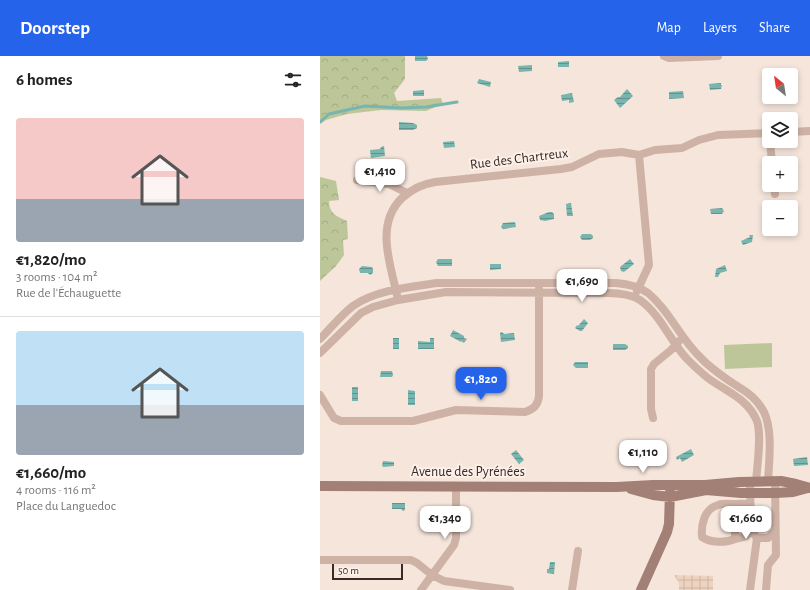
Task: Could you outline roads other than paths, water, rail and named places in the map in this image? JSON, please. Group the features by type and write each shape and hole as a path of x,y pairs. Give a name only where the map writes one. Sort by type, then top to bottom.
{"street":[{"path":"664,56 669,58 718,56"},
{"path":"798,132 810,131"},
{"name":"Rue des Chartreux","path":"398,300 386,248 386,228 393,210 399,201 407,193 421,185 435,182 572,167 600,154 622,152 639,155 655,150 682,148 704,138 718,135 762,134"},
{"path":"634,297 649,265 639,155"},
{"path":"357,180 389,184 407,193"},
{"path":"320,339 353,307 367,298 396,290 437,283 616,283 639,288 647,293 660,306 682,338 707,364 730,381 752,394 761,407 766,418 772,482 776,496 776,555 768,565 766,590"},
{"path":"320,395 334,418 341,421 413,421 456,410 525,412 532,410 538,402 539,283"},
{"path":"320,353 362,313 373,307 398,300 446,292 621,294 634,297 652,311 688,360 703,374 739,398 751,410 759,429 750,499 750,530 748,535 730,541 707,540 702,537 701,529 706,514 714,506 719,504 737,504 750,499"},
{"path":"653,418 651,409 651,369 654,364 671,350 682,338"},
{"path":"739,398 744,389"},
{"path":"759,429 768,429"},
{"name":"Avenue des Pyrénées","path":"320,486 617,487 705,485 728,482 786,482 809,488"},
{"path":"641,590 667,532 669,524 670,485"},
{"path":"421,590 449,553 455,542 456,486"},
{"name":"Avenue des Pyrénées","path":"617,487 639,490 670,498 706,490 750,499 776,496 809,488"},
{"path":"735,539 734,513 737,504"},
{"path":"750,530 757,538 768,538 775,531"},
{"path":"750,590 757,538"},
{"path":"572,590 578,551"},
{"path":"320,560 411,560 421,565 432,575 444,581 510,590"}],"water":[{"path":"415,56 427,56 428,59 426,61 415,61"},
{"path":"569,61 569,67 558,67 558,62"},
{"path":"532,65 532,71 519,72 518,66"},
{"path":"479,79 491,82 490,87 477,83"},
{"path":"721,83 721,89 710,90 709,84"},
{"path":"627,89 633,96 620,108 614,100 620,97"},
{"path":"424,90 424,96 413,96 413,91"},
{"path":"683,91 684,98 669,99 669,92"},
{"path":"572,93 574,102 569,103 569,100 562,101 561,95"},
{"path":"399,122 413,123 417,125 417,128 413,130 399,130"},
{"path":"454,141 455,147 444,148 443,142"},
{"path":"384,146 385,156 371,158 370,150 380,149"},
{"path":"571,203 573,216 567,216 566,204"},
{"path":"722,208 724,211 722,214 711,214 710,209"},
{"path":"549,212 554,214 554,219 545,221 540,220 539,216"},
{"path":"515,222 516,227 503,229 501,227 503,223"},
{"path":"582,234 591,234 593,238 590,240 582,240 580,237"},
{"path":"749,235 753,235 752,242 743,245 741,241 750,237"},
{"path":"438,259 452,259 452,266 438,266 436,262"},
{"path":"630,259 634,264 624,272 621,271 620,267"},
{"path":"490,264 501,264 501,269 490,270"},
{"path":"725,265 727,271 720,273 718,277 715,277 716,269"},
{"path":"362,266 372,267 373,273 370,275 368,273 360,273 359,269"},
{"path":"584,319 588,323 582,331 575,328 577,325 578,326"},
{"path":"453,330 467,339 464,343 450,336"},
{"path":"502,332 504,334 514,333 515,340 501,342 500,333"},
{"path":"393,338 399,338 399,349 393,349"},
{"path":"430,338 434,338 434,349 418,349 418,341 430,342"},
{"path":"613,344 625,344 628,348 625,350 613,350"},
{"path":"575,362 588,362 588,368 576,368 573,365"},
{"path":"381,371 392,371 393,375 392,377 380,377"},
{"path":"352,387 358,387 358,401 352,401"},
{"path":"408,390 415,391 415,405 408,405"},
{"path":"691,449 694,455 682,462 680,458 677,460 676,457"},
{"path":"516,450 524,460 519,464 511,454"},
{"path":"807,457 808,465 794,466 793,459"},
{"path":"383,461 394,462 394,466 383,467"},
{"path":"392,503 405,503 405,510 392,509"},
{"path":"550,562 555,562 554,574 547,573"}],"waterway":[{"path":"320,122 329,114 365,106 402,108 426,107 457,102"}]}
